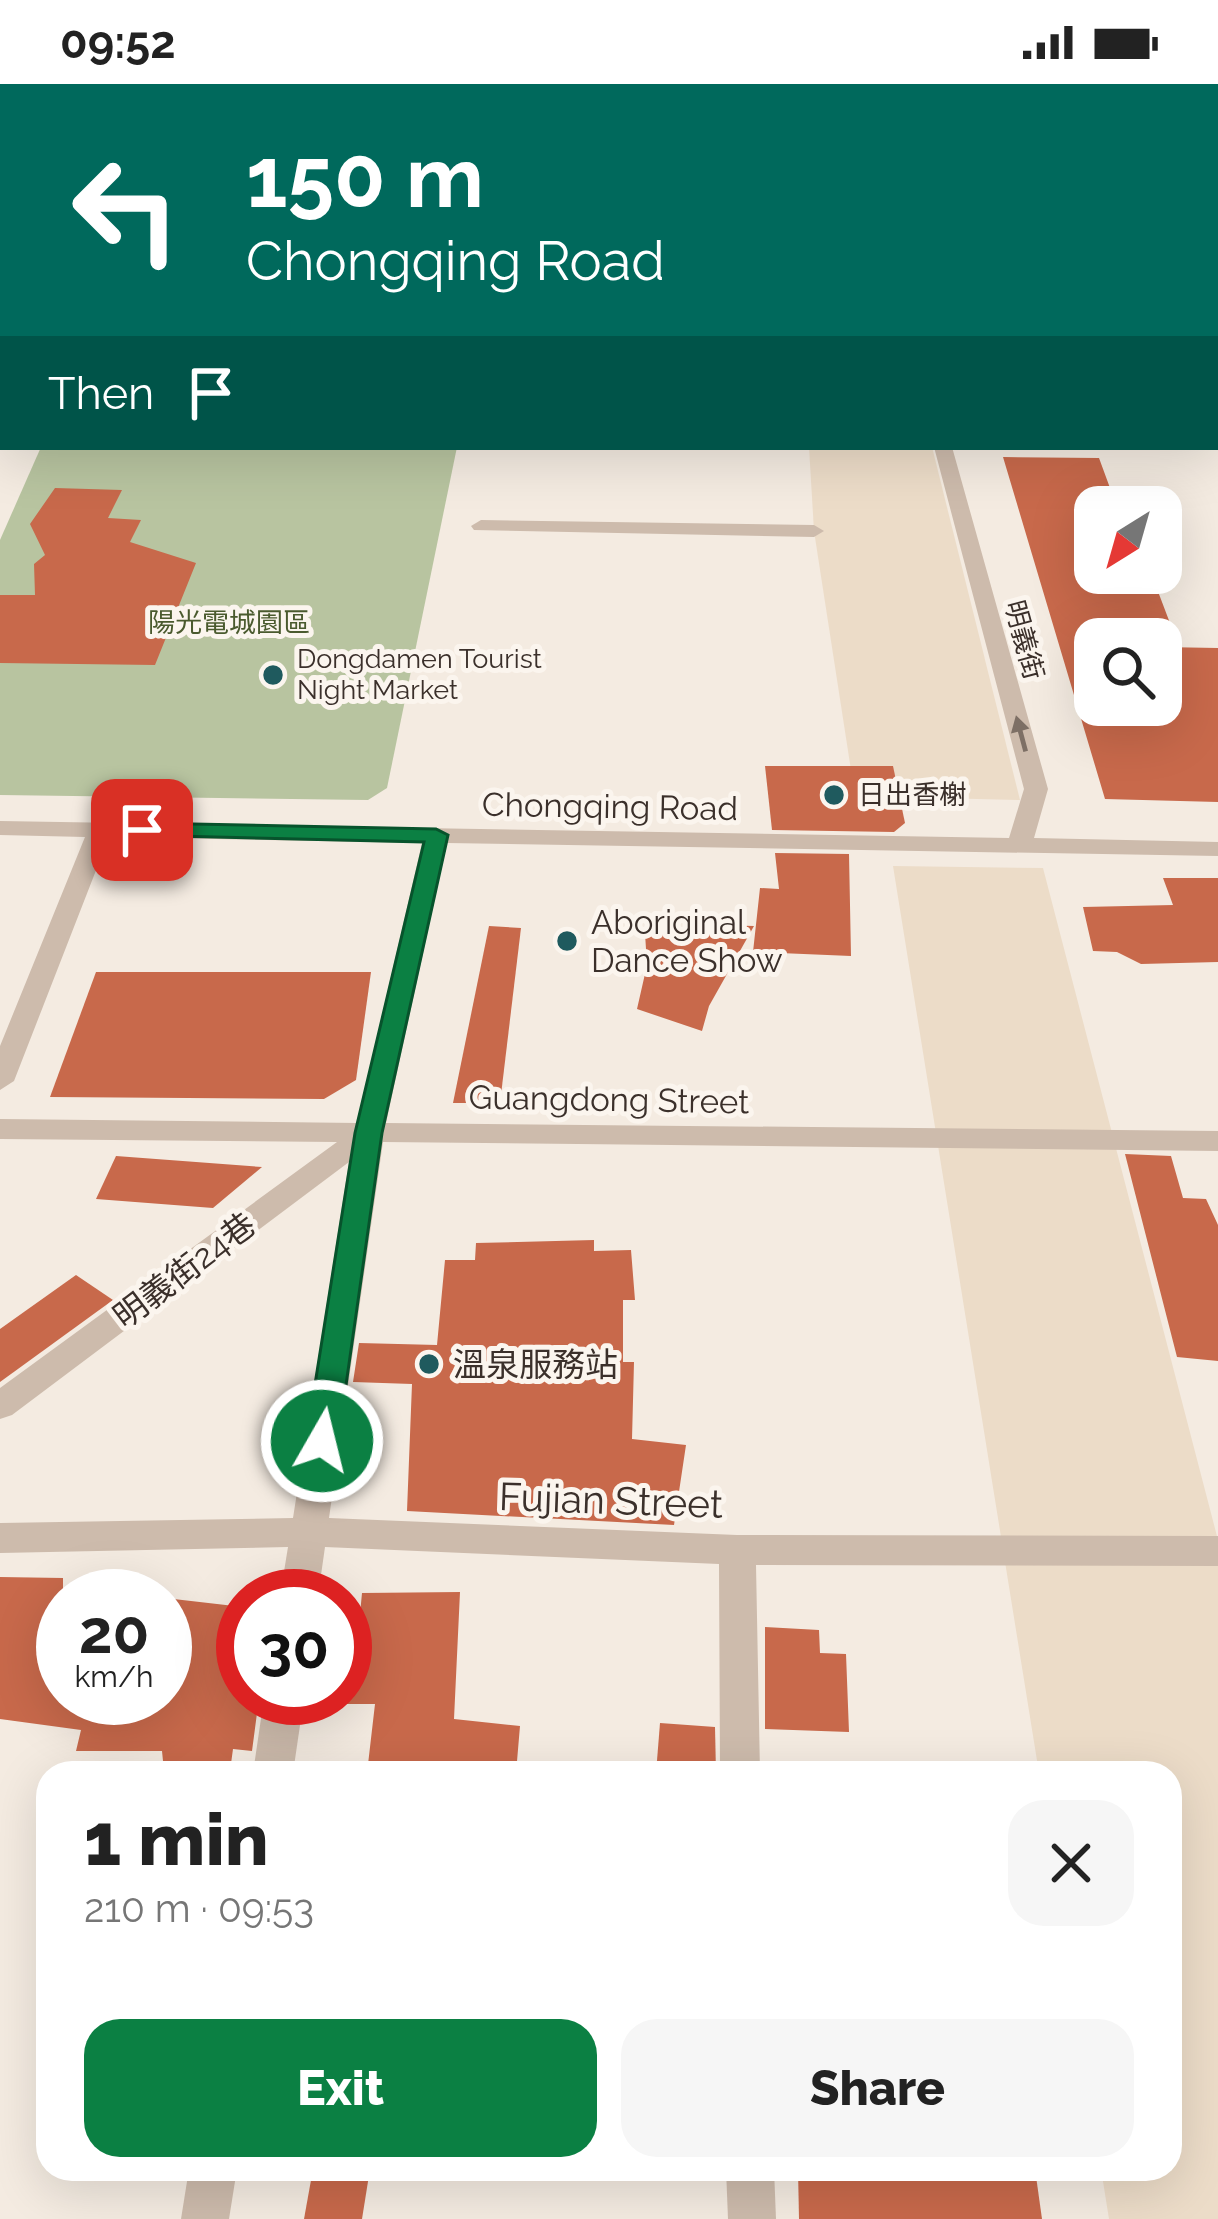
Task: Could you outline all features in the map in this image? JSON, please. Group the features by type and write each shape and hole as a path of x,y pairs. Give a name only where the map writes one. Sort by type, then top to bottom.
{"street":[{"name":"明義街","path":"945,450 1036,789 1018,846"},
{"path":"481,526 814,531"},
{"name":"Chongqing Road","path":"0,828 1218,849"},
{"path":"0,1081 100,829"},
{"path":"303,1569 369,1133 436,835"},
{"name":"Guangdong Street","path":"0,1129 1218,1141"},
{"name":"明義街24巷","path":"0,1406 369,1133"},
{"name":"Fujian Street","path":"0,1538 309,1532 737,1550 1218,1551"},
{"path":"737,1550 740,1761"},
{"path":"275,1761 280,1725"},
{"path":"205,2219 211,2181"},
{"path":"751,2181 752,2219"}],"green space":[{"name":"陽光電城園區","path":"40,450 456,450 387,788 368,800 0,795 0,540"}],"shaded area":[{"path":"809,450 933,450 1020,800 855,796 814,531"},
{"path":"893,866 1043,868 1218,1540 1218,2219 1109,2219 1103,2181 1182,2181 1182,1761 1037,1761"}],"building":[{"path":"1003,457 1099,458 1109,486 1074,486 1074,594 1159,594 1168,618 1074,618 1074,695"},
{"path":"55,488 122,490 108,518 141,520 130,542 196,563 155,665 0,663 0,595 35,595 34,564 45,555 30,524"},
{"path":"1182,647 1218,648 1218,802 1105,799 1083,726 1182,726"},
{"name":"日出香榭","path":"765,766 893,766 905,823 894,832 772,830"},
{"path":"775,853 849,854 851,956 753,952 760,888 779,889"},
{"path":"1163,878 1218,878 1218,962 1141,964 1117,952 1093,951 1083,907 1173,905"},
{"path":"684,924 754,926 709,1006 702,1031 637,1009 647,965 645,933 680,936"},
{"path":"489,926 521,928 500,1103 453,1103"},
{"path":"96,972 371,972 356,1080 324,1099 50,1097"},
{"path":"1125,1154 1171,1156 1183,1198 1206,1199 1218,1225 1218,1361 1177,1357"},
{"path":"116,1156 262,1167 213,1208 96,1199"},
{"path":"594,1240 594,1251 631,1250 635,1300 623,1300 623,1362 634,1362 632,1439 686,1445 674,1525 407,1511 412,1384 353,1382 359,1343 437,1345 445,1260 475,1260 476,1243"},
{"path":"76,1275 113,1300 0,1382 0,1329"},
{"path":"0,1577 36,1578 36,1724 0,1719"},
{"path":"460,1592 454,1719 520,1726 517,1761 368,1761 375,1704 372,1593"},
{"path":"192,1601 216,1604 216,1725 255,1725 252,1751 233,1749 231,1761 163,1761 162,1751 76,1751 81,1730 44,1725 192,1725"},
{"path":"765,1627 819,1630 820,1653 846,1654 849,1732 765,1729"},
{"path":"660,1723 715,1727 716,1761 657,1761"},
{"path":"311,2181 368,2181 362,2219 304,2219"},
{"path":"798,2181 1037,2181 1042,2219 799,2219"}],"place":[{"name":"Dongdamen Tourist Night Market","path":"273,675"},
{"name":"日出香榭","path":"834,795"},
{"name":"Aboriginal Dance Show","path":"567,941"},
{"name":"溫泉服務站","path":"429,1364"}],"route":[{"path":"142,830 436,835 369,1133 322,1441"}]}
